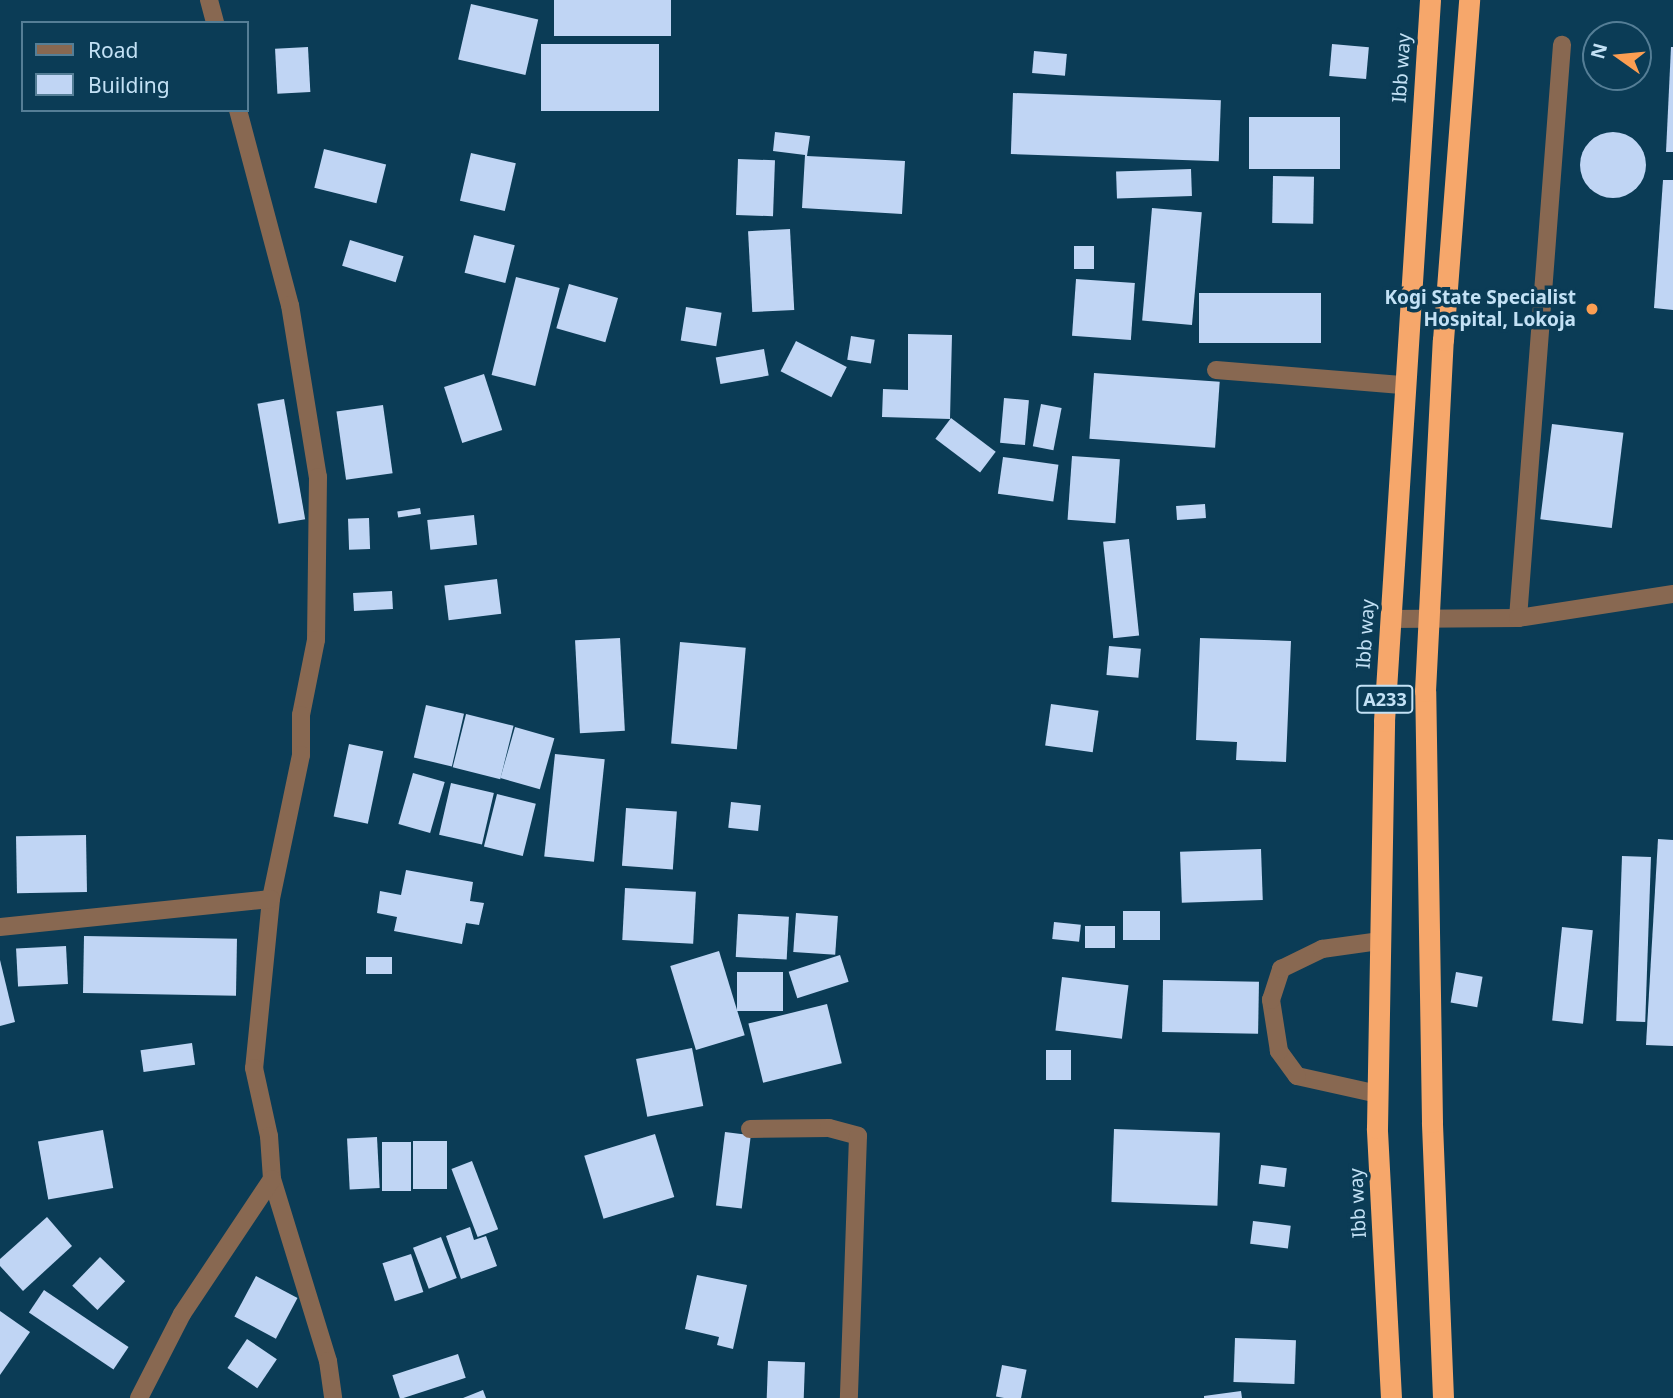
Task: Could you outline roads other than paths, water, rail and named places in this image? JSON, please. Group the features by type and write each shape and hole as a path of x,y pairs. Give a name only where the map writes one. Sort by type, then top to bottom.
{"highway":[{"name":"Ibb way","path":"1391,1398 1378,1094 1380,941 1390,620 1430,0"},
{"name":"A233","path":"1443,1398 1424,738 1443,340 1469,0"}],"street":[{"path":"209,0 214,21"},
{"path":"1518,618 1562,45"},
{"path":"239,112 290,305 318,477 316,640 301,715 301,755 271,898 254,1068 269,1136 272,1179 328,1361 333,1398"},
{"path":"1216,370 1404,385"},
{"path":"1390,620 1518,618 1673,594"},
{"path":"0,927 271,898"},
{"path":"1378,1094 1297,1076 1279,1051 1271,1000 1281,969 1322,949 1380,941"},
{"path":"750,1129 830,1128 858,1136 849,1398"},
{"path":"139,1398 182,1314 272,1179"}],"place":[{"name":"Kogi State Specialist Hospital, Lokoja","path":"1592,309"}]}
